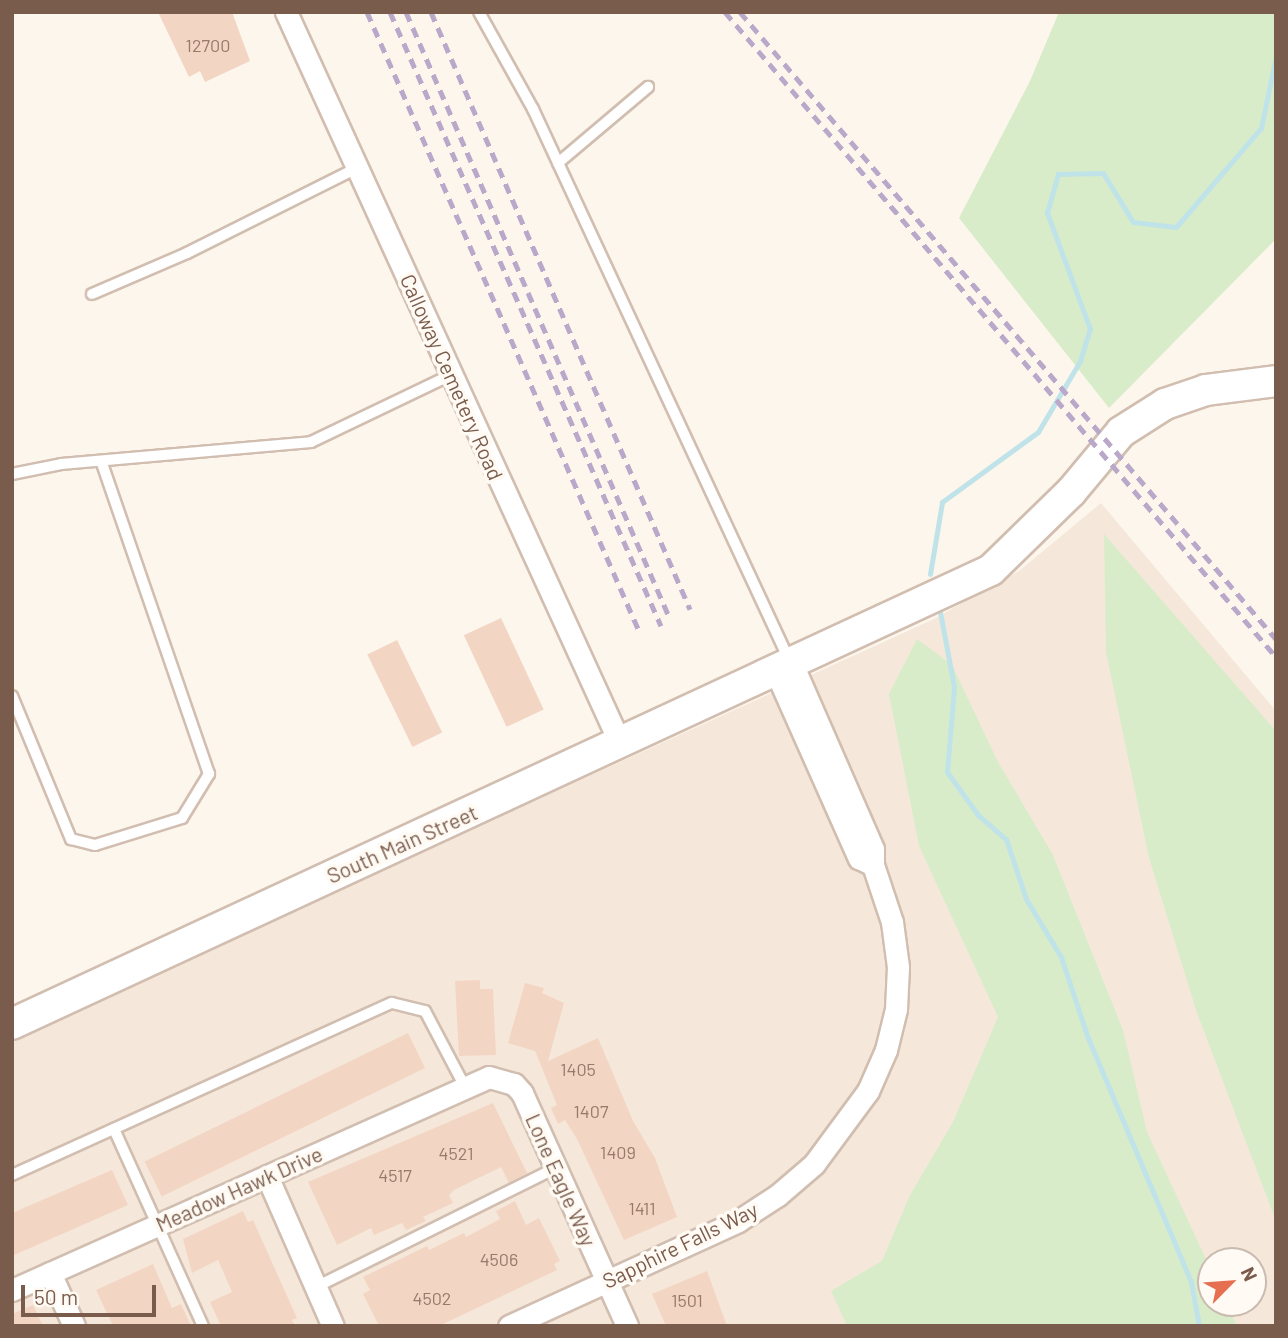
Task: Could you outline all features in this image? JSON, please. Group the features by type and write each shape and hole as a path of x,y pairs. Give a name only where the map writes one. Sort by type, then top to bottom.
{"street":[{"name":"Calloway Cemetery Road","path":"286,12 619,741"},
{"name":"South Main Street","path":"12,1024 545,780 619,741 784,668 991,570 1071,492 1121,432 1165,404 1206,390 1276,381"},
{"name":"Sapphire Falls Way","path":"509,1326 738,1221 778,1195 814,1164 850,1120 886,1050 896,1009 898,967 892,922 873,865 859,858 784,668"},
{"name":"Lone Eagle Way","path":"464,1084 489,1077 514,1084 556,1168 627,1326"},
{"name":"Meadow Hawk Drive","path":"12,1290 464,1084"},
{"path":"267,1176 333,1326"},
{"path":"50,1273 74,1326"}],"lane":[{"path":"479,12 558,163 784,668"},
{"path":"558,163 648,87"},
{"path":"92,294 187,253 357,168"},
{"path":"12,474 101,461 312,442 451,375"},
{"path":"12,695 71,839 95,845 181,818 209,774 101,461"},
{"path":"12,1175 392,1003 409,1004 425,1011 464,1084"},
{"path":"114,1129 203,1326"},
{"path":"316,1287 556,1168"}],"shaded area":[{"path":"1101,503 1276,711 1276,1326 12,1326 12,1039 934,619 1019,571"}],"green space":[{"path":"1059,12 1276,12 1276,239 1109,408 959,218 1030,81"},
{"path":"1104,534 1276,731 1276,1221 1197,1013 1149,858 1106,652"},
{"path":"917,639 952,665 998,762 1053,855 1123,1030 1147,1132 1200,1247 1197,1247 1197,1317 1233,1317 1237,1326 847,1326 831,1291 882,1261 910,1195 953,1122 998,1017 919,846 889,694"}],"building":[{"path":"158,12 232,12 250,61 205,82 200,71 189,77"},
{"path":"501,618 544,710 507,727 464,635"},
{"path":"397,640 442,733 412,747 367,654"},
{"path":"480,980 480,989 493,989 496,1055 459,1056 455,981"},
{"path":"525,983 544,988 542,993 564,1003 548,1061 598,1038 633,1121 655,1158 677,1217 624,1240 577,1139 565,1120 558,1124 551,1108 557,1105 535,1051 508,1043"},
{"path":"408,1033 425,1068 162,1196 145,1161"},
{"path":"493,1103 527,1173 509,1183 501,1167 454,1190 449,1195 453,1203 423,1217 426,1221 406,1230 402,1223 374,1235 371,1228 337,1245 308,1182"},
{"path":"112,1170 128,1205 12,1256 12,1213"},
{"path":"515,1201 526,1225 539,1218 560,1261 554,1264 557,1270 439,1326 379,1326 363,1294 370,1290 363,1277 427,1246 429,1250 464,1233 466,1237 500,1219 496,1211"},
{"path":"243,1211 248,1222 253,1220 297,1318 292,1320 295,1326 221,1326 210,1302 232,1292 218,1260 192,1273 183,1239"},
{"path":"153,1264 172,1308 181,1304 191,1326 113,1326 96,1290"},
{"path":"707,1271 727,1326 666,1326 652,1294"},
{"path":"33,1305 43,1326 12,1326 12,1314"}],"waterway":[{"path":"930,574 942,502 1038,432 1080,361 1090,329 1047,213 1058,174 1103,173 1133,222 1176,227 1261,128 1276,56"},
{"path":"940,612 954,687 947,772 978,815 1006,839 1026,899 1061,957 1088,1038 1191,1282 1199,1326"}],"railway":[{"path":"367,12 640,633"},
{"path":"390,12 661,626"},
{"path":"406,12 670,619"},
{"path":"431,12 690,609"},
{"path":"725,12 1276,657"},
{"path":"740,12 1276,639"}]}
